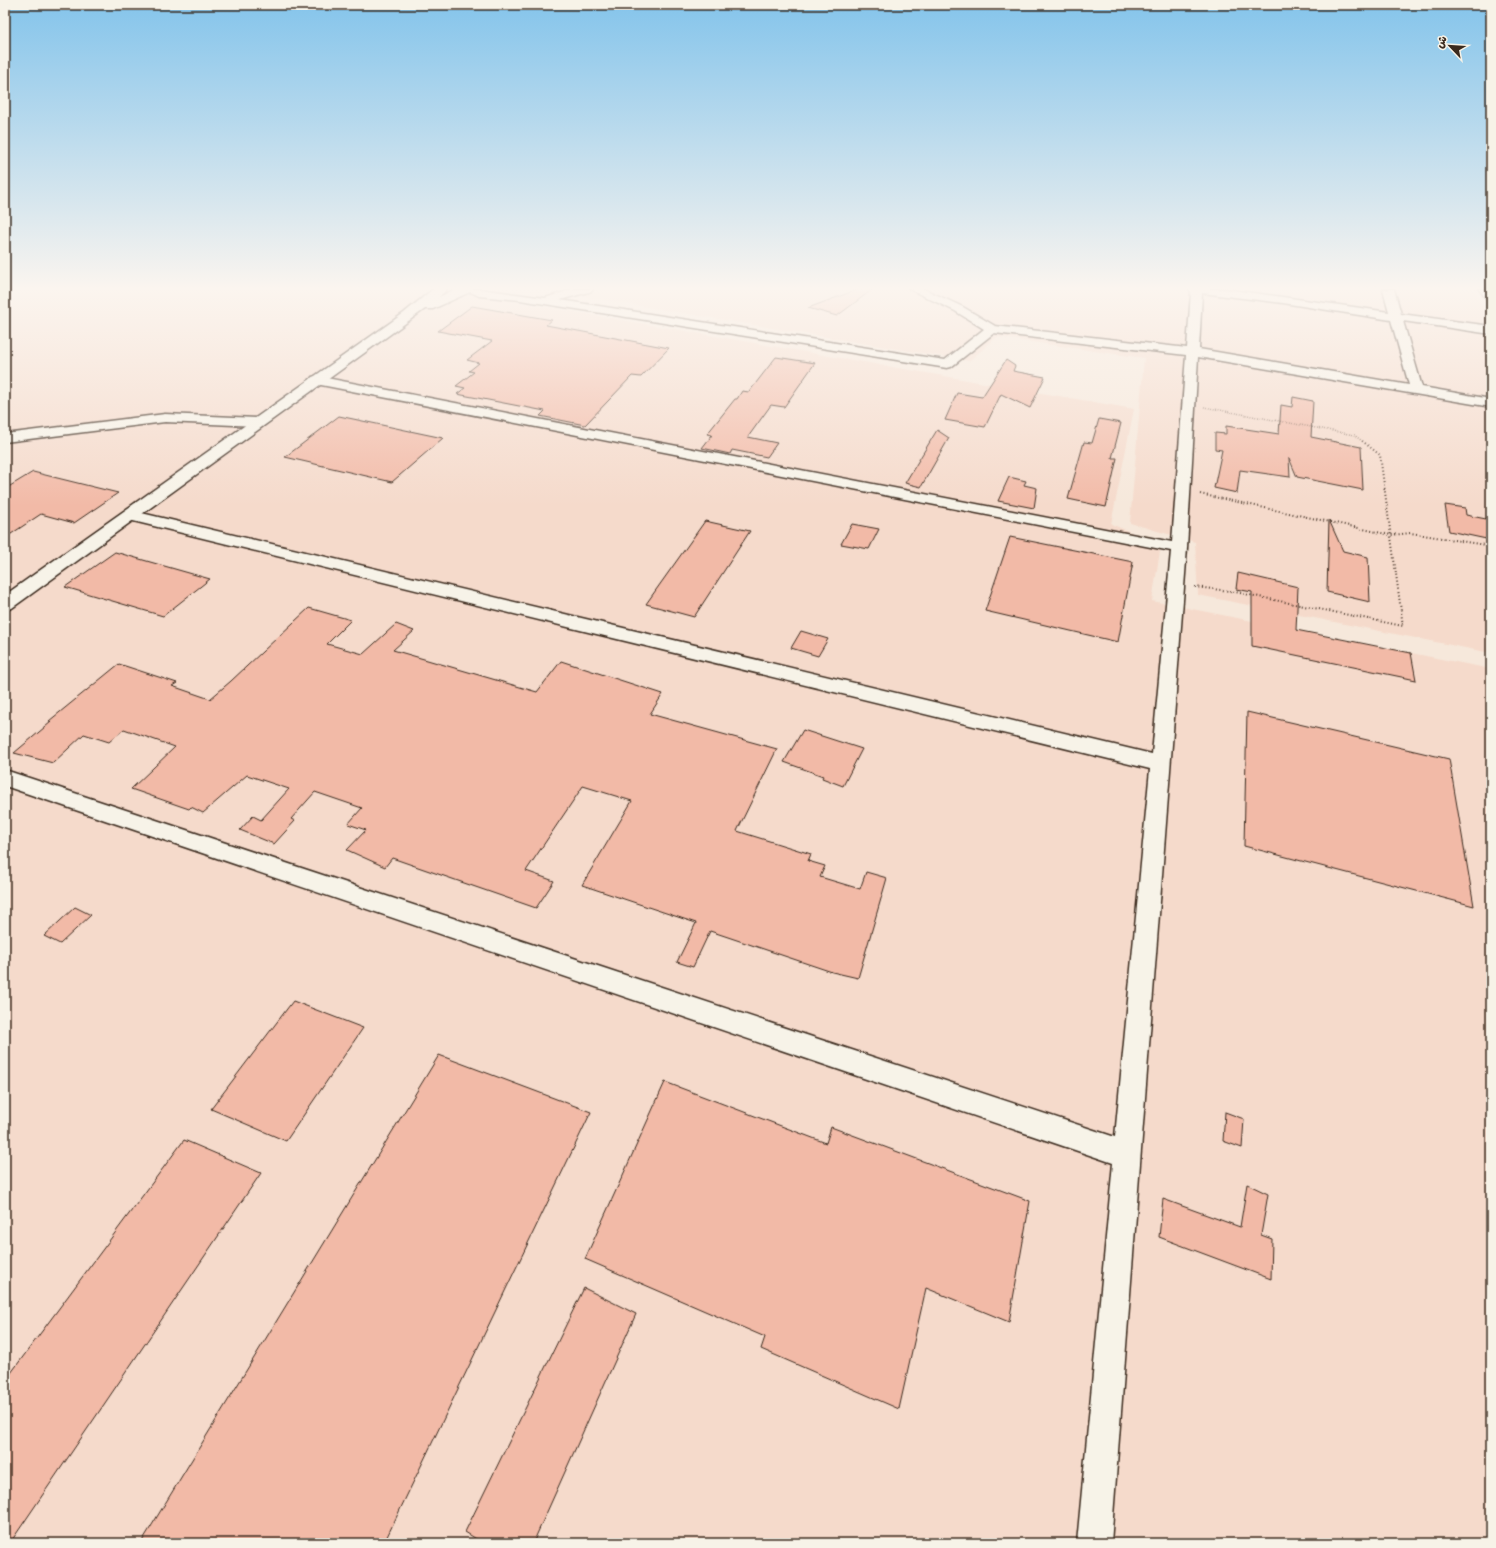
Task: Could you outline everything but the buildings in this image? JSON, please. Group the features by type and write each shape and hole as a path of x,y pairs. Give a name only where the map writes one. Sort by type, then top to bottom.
{"street":[{"path":"5,604 343,361"},
{"path":"929,361 947,364 951,361"},
{"path":"1094,1543 1184,490 1192,361"},
{"path":"1249,361 1491,403"},
{"path":"1408,361 1416,389"},
{"path":"316,380 1179,548"},
{"path":"5,438 165,418 257,422"},
{"path":"129,515 1161,764"},
{"path":"5,778 1128,1154"}],"path":[{"path":"1176,584 1230,591 1403,626 1380,455 1354,435 1190,405"},
{"path":"1184,490 1391,534 1411,533 1491,546"}],"shaded area":[{"path":"5,361 859,361 1134,409 1111,524 1161,545 1152,601 1491,669 1491,1543 5,1543"},
{"path":"1144,361 1491,361 1491,653 1198,595 1195,542 1130,523"}]}
